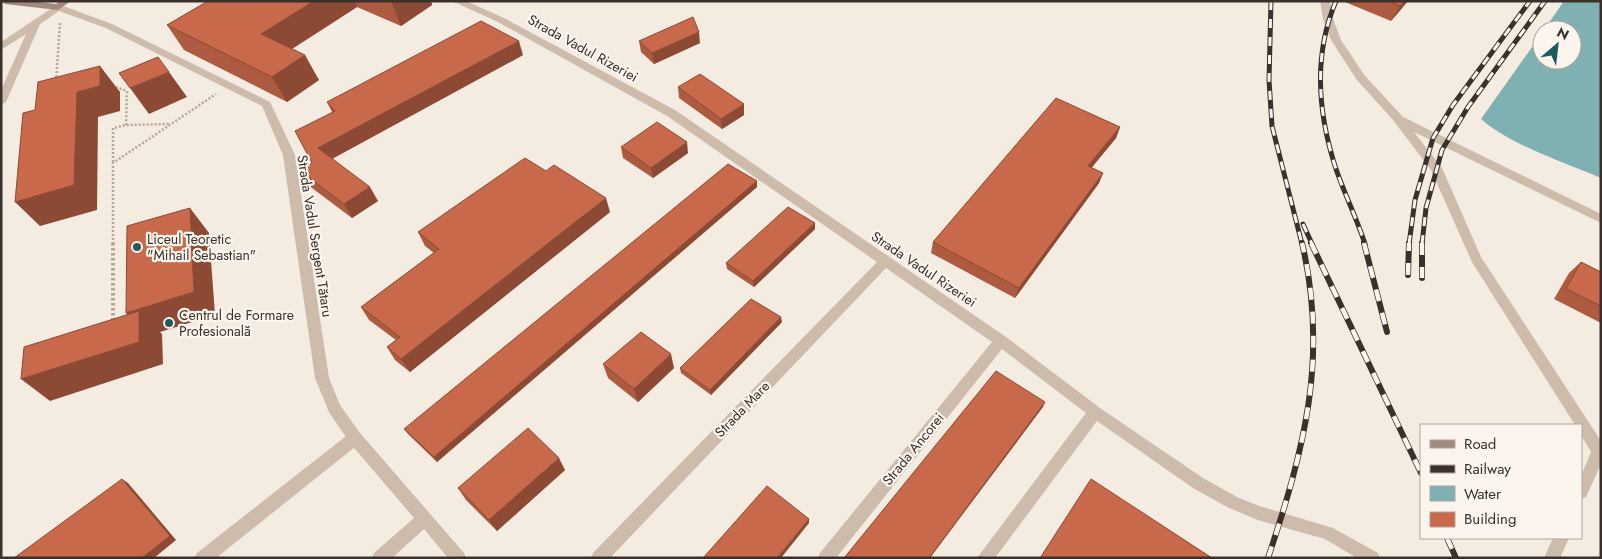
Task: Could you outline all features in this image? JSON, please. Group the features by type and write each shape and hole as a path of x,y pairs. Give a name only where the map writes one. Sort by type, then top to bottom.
{"main road":[{"path":"5,1 62,4"}],"street":[{"name":"Strada Vadul Rizeriei","path":"458,1 501,20 671,113 1001,341 1095,412 1198,483 1232,502 1258,513 1328,533 1372,558"},
{"path":"1325,1 1328,19 1336,40 1374,94 1397,117 1436,168 1476,259 1600,451 1582,490"},
{"path":"1,47 62,4"},
{"name":"Strada Vadul Sergent Tătaru","path":"62,4 266,104 289,155 322,378 334,408 354,438 458,558"},
{"path":"1,102 36,23"},
{"path":"1397,117 1445,144 1601,219"},
{"name":"Strada Mare","path":"599,558 885,261"},
{"name":"Strada Ancorei","path":"826,558 1001,341"},
{"path":"985,558 1095,412"},
{"path":"204,558 354,438"},
{"path":"380,558 424,519"},
{"path":"1552,558 1561,539"}],"path":[{"path":"56,88 62,4"},
{"path":"111,86 128,91 126,125"},
{"path":"113,162 229,86"},
{"path":"113,327 113,128 126,125 171,124"}],"water":[{"path":"1564,1 1601,1 1601,178 1522,145 1481,119 1532,47 1532,70 1582,70 1582,20 1551,20"}],"building":[{"path":"208,1 314,1 261,34 305,55 272,77 167,25"},
{"path":"1389,1 1404,1 1400,6"},
{"path":"693,17 699,32 652,53 639,41"},
{"path":"481,21 519,41 318,148 370,187 344,204 300,171 312,163 295,131 335,111 327,102"},
{"path":"158,57 169,72 130,88 119,73"},
{"path":"100,66 100,86 77,92 74,185 15,202 23,113 35,110 38,82"},
{"path":"700,74 744,104 721,119 678,87"},
{"path":"1056,98 1120,127 1088,166 1103,173 1019,288 933,242"},
{"path":"657,122 687,142 651,168 621,147"},
{"path":"525,158 546,171 554,165 606,198 401,359 387,347 400,337 361,307 439,249 418,232"},
{"path":"728,164 757,181 434,457 404,429"},
{"path":"788,207 815,223 753,281 726,263"},
{"path":"190,208 194,292 126,313 127,226"},
{"path":"1581,262 1601,272 1601,306 1566,289"},
{"path":"751,299 781,317 710,390 680,368"},
{"path":"139,311 139,342 21,379 24,347"},
{"path":"641,332 671,354 634,389 603,364"},
{"path":"996,371 1045,402 929,558 844,558"},
{"path":"528,428 559,458 489,520 458,488"},
{"path":"122,479 170,536 142,558 14,558"},
{"path":"1091,479 1212,558 1040,558"},
{"path":"767,486 809,519 777,558 703,558"}],"railway":[{"path":"1271,1 1269,80 1272,126 1302,244"},
{"path":"1336,1 1329,21 1321,63 1322,106 1325,127 1336,169 1365,244"},
{"path":"1409,244 1415,200 1433,138 1453,105 1530,1"},
{"path":"1422,244 1426,208 1442,150 1468,107 1545,1"},
{"path":"1303,224 1312,244"},
{"path":"1268,558 1292,479 1309,403 1313,364 1313,325 1310,285 1302,243"},
{"path":"1311,243 1420,471"},
{"path":"1364,243 1387,332"},
{"path":"1408,275 1409,243"},
{"path":"1422,244 1422,278"},
{"path":"1447,539 1456,558"}],"place":[{"name":"Liceul Teoretic \"Mihail Sebastian\"","path":"137,247"},
{"name":"Centrul de Formare Profesională","path":"169,323"}]}
